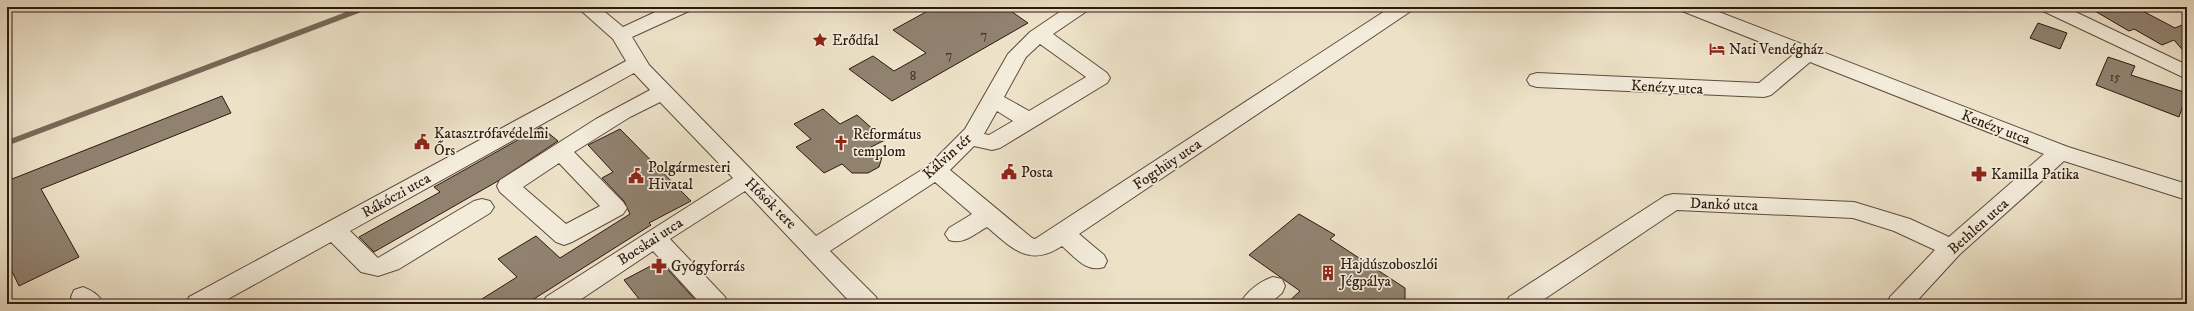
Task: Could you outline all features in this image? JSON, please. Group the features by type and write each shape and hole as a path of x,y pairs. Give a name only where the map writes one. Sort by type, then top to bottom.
{"street":[{"path":"587,7 621,35 682,7"},
{"name":"Kálvin tér","path":"815,249 936,171 973,134 1018,54 1040,34 1080,7"},
{"name":"Fogthüy utca","path":"936,171 1024,246 1036,248 1047,244 1404,7"},
{"name":"Kenézy utca","path":"1689,7 2060,152 2187,192"},
{"path":"2050,7 2187,73"},
{"path":"980,140 992,143 1100,78 1040,34"},
{"name":"Hősök tere","path":"621,35 639,66 867,304"},
{"name":"Kenézy utca","path":"1537,80 1764,90 1808,53"},
{"name":"Rákóczi utca","path":"198,304 639,66"},
{"path":"561,152 611,120 663,92"},
{"path":"992,99 1030,120"},
{"name":"Bethlen utca","path":"1900,304 1952,248 2060,152"},
{"name":"Bocskai utca","path":"554,304 655,238 748,180"},
{"name":"Dankó utca","path":"1518,304 1619,236 1674,202 1854,210 1902,224 1952,248"},
{"path":"334,230 370,266 378,267 390,263 482,207"},
{"path":"956,234 988,215"},
{"path":"1065,232 1095,261"},
{"path":"655,238 716,304"},
{"path":"1252,304 1273,286"}],"building":[{"path":"935,7 1005,7 1028,23 892,101 849,69 873,56 894,71 926,53 893,30"},
{"path":"2088,7 2135,7 2175,28 2187,23 2187,55 2174,40 2162,45 2134,29 2129,31"},
{"path":"2038,23 2067,33 2060,49 2030,38"},
{"path":"2108,57 2135,66 2131,75 2187,93 2179,117 2096,85"},
{"path":"222,96 231,113 41,189 79,257 19,286 7,261 7,181"},
{"name":"Református templom","path":"823,109 840,124 857,115 885,140 871,147 882,157 879,167 868,173 852,173 842,164 824,173 796,147 811,139 794,124"},
{"path":"541,127 558,141 498,181 374,252 359,237 440,192 434,187"},
{"path":"620,129 691,201 649,223 651,225 526,304 474,304 517,277 498,259 536,236 560,258 630,214 624,201 602,178 613,172 588,145"},
{"name":"Hajdúszoboszlói Jégpálya","path":"1299,214 1335,235 1330,239 1405,288 1405,304 1286,304 1300,291 1249,255"},
{"path":"660,261 699,304 643,304 624,280"}],"waterway":[{"path":"7,143 367,7"}],"place":[{"name":"Erődfal","path":"820,40"},
{"name":"Nati Vendégház","path":"1717,49"},
{"name":"Katasztrófavédelmi Őrs","path":"422,142"},
{"name":"Református templom","path":"841,143"},
{"name":"Posta","path":"1009,172"},
{"name":"Kamilla Patika","path":"1979,174"},
{"name":"Polgármesteri Hivatal","path":"636,176"},
{"name":"Gyógyforrás","path":"659,266"},
{"name":"Hajdúszoboszlói Jégpálya","path":"1328,273"}]}
